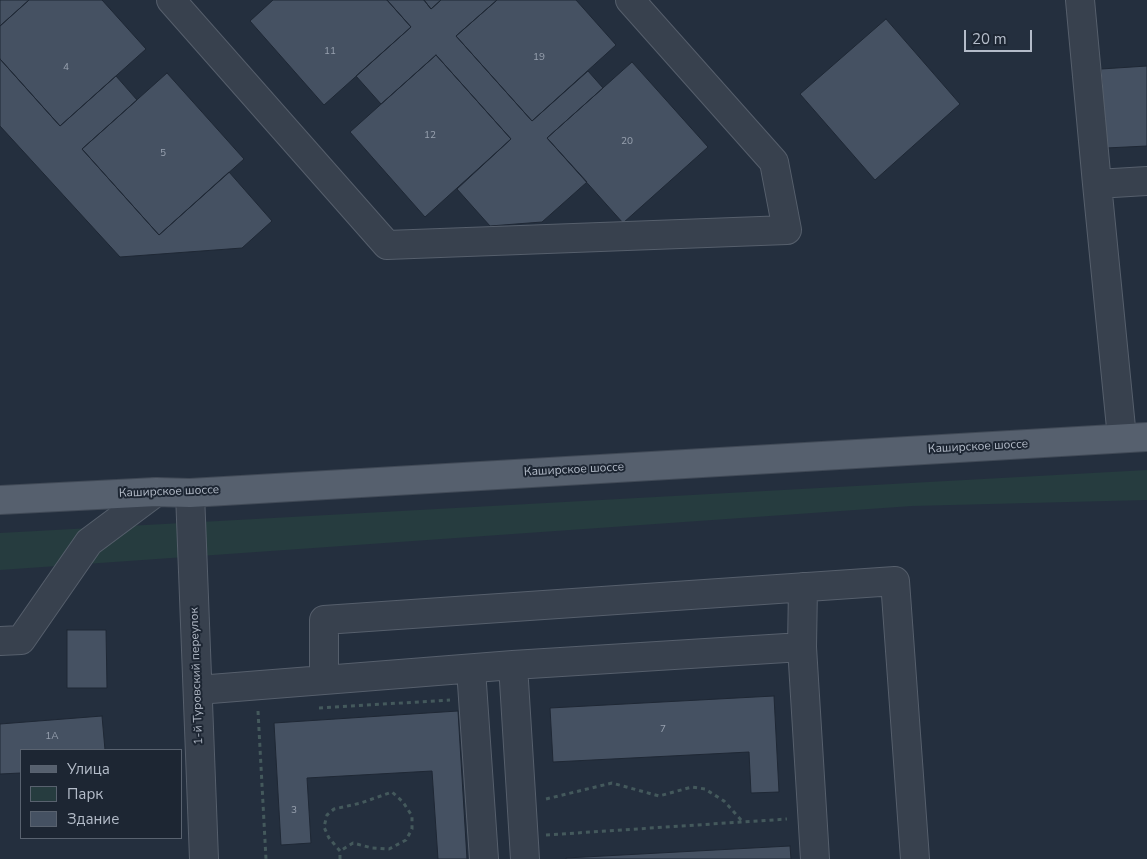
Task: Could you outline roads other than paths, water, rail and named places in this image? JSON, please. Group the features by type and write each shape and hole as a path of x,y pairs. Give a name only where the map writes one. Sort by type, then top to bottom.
{"main road":[{"name":"Каширское шоссе","path":"0,500 156,492 190,493 1134,438"}],"street":[{"path":"171,0 387,245 787,230 774,162 630,0"},
{"path":"1080,0 1097,184 1134,438"},
{"path":"1097,184 1147,181"},
{"path":"0,641 21,640 89,542 156,492"},
{"name":"1-й Туровский переулок","path":"190,493 204,859"},
{"path":"324,680 324,620 896,581 915,859"},
{"path":"803,587 802,647 815,859"},
{"path":"198,690 513,665 802,647"},
{"path":"513,665 524,848"},
{"path":"471,669 484,859"}]}
